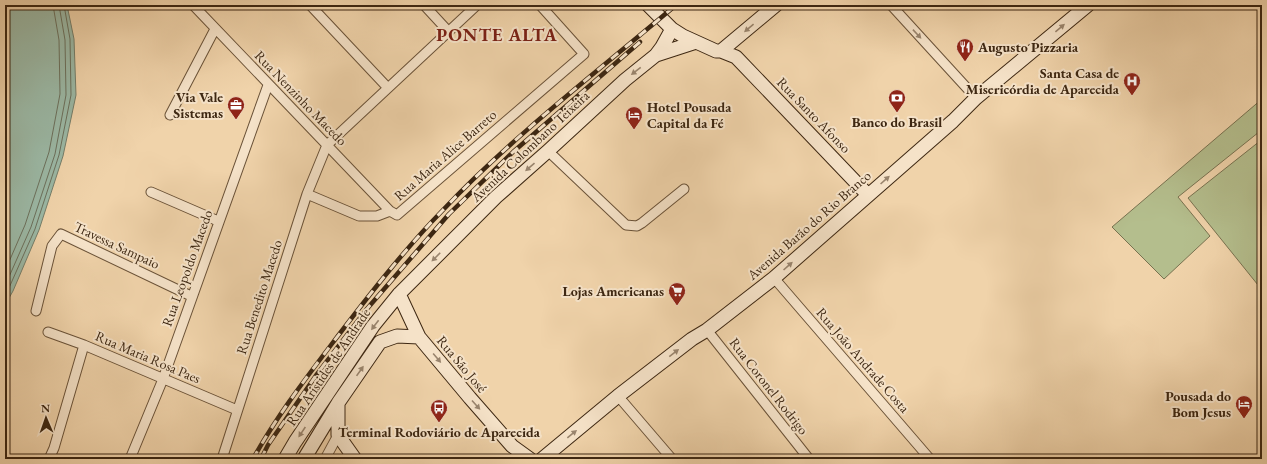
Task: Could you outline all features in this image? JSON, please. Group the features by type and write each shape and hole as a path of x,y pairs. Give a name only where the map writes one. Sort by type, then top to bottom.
{"main road":[{"name":"Rua Santo Afonso","path":"648,5 672,28 683,36 716,51 721,50 736,57 868,195"},
{"path":"721,50 776,5"},
{"name":"Avenida Barão do Rio Branco","path":"542,459 618,396 774,278 953,121 976,98 1088,5"},
{"path":"656,55 672,28"},
{"name":"Avenida Colombano Teixeira","path":"399,294 496,197 625,80 656,55 696,42"},
{"name":"Rua Santo Afonso","path":"732,42 736,57"},
{"name":"Rua São José","path":"399,294 419,337 512,446 530,459"},
{"name":"Rua Aristides de Andrade","path":"285,459 373,326 399,294"},
{"name":"Rua Aristides de Andrade","path":"304,459 338,403 380,342 397,336 419,337"},
{"path":"338,403 338,435 355,459"},
{"name":"Rua São José","path":"512,446 517,459"}],"street":[{"name":"Rua Nenzinho Macedo","path":"192,5 390,211"},
{"path":"310,5 388,88"},
{"path":"424,5 448,32"},
{"path":"327,145 477,5"},
{"name":"Rua Maria Alice Barreto","path":"307,194 359,216 377,216 390,211 398,215 584,54 540,5"},
{"path":"891,5 976,98"},
{"path":"170,115 215,29"},
{"name":"Rua Leopoldo Macedo","path":"130,459 163,379 218,221 268,85"},
{"name":"Rua Benedito Macedo","path":"222,459 307,194 327,145"},
{"path":"548,151 626,225 637,226 642,223 684,189"},
{"path":"151,192 218,221"},
{"name":"Travessa Sampaio","path":"36,311 52,246 61,234 192,296"},
{"name":"Rua João Andrade Costa","path":"774,278 930,459"},
{"name":"Rua Coronel Rodrigo","path":"707,330 809,459"},
{"name":"Rua Maria Rosa Paes","path":"48,332 84,345 237,410"},
{"path":"49,459 54,448 84,345"},
{"path":"618,396 672,459"},
{"path":"325,459 338,435"}],"green space":[{"path":"1262,99 1262,135 1259,132 1178,197 1210,236 1164,279 1112,227"},
{"path":"1260,141 1262,143 1262,290 1188,198"}],"water":[{"path":"5,5 67,5 74,39 76,95 63,156 39,230 13,291 5,305"}],"railway":[{"path":"253,459 280,415 300,387 358,310 413,242 470,182 498,156 556,104 676,5"},
{"path":"261,459 268,445 317,374 366,310 449,214 513,152 640,42"}],"place":[{"name":"Augusto Pizzaria","path":"965,62"},
{"name":"Santa Casa de Misericórdia de Aparecida","path":"1132,96"},
{"name":"Banco do Brasil","path":"897,113"},
{"name":"Via Vale Sistemas","path":"236,120"},
{"name":"Hotel Pousada Capital da Fé","path":"634,130"},
{"name":"Lojas Americanas","path":"677,306"},
{"name":"Pousada do Bom Jesus","path":"1244,419"},
{"name":"Terminal Rodoviário de Aparecida","path":"439,423"}],"district":[{"name":"PONTE ALTA","path":"497,34"}]}
